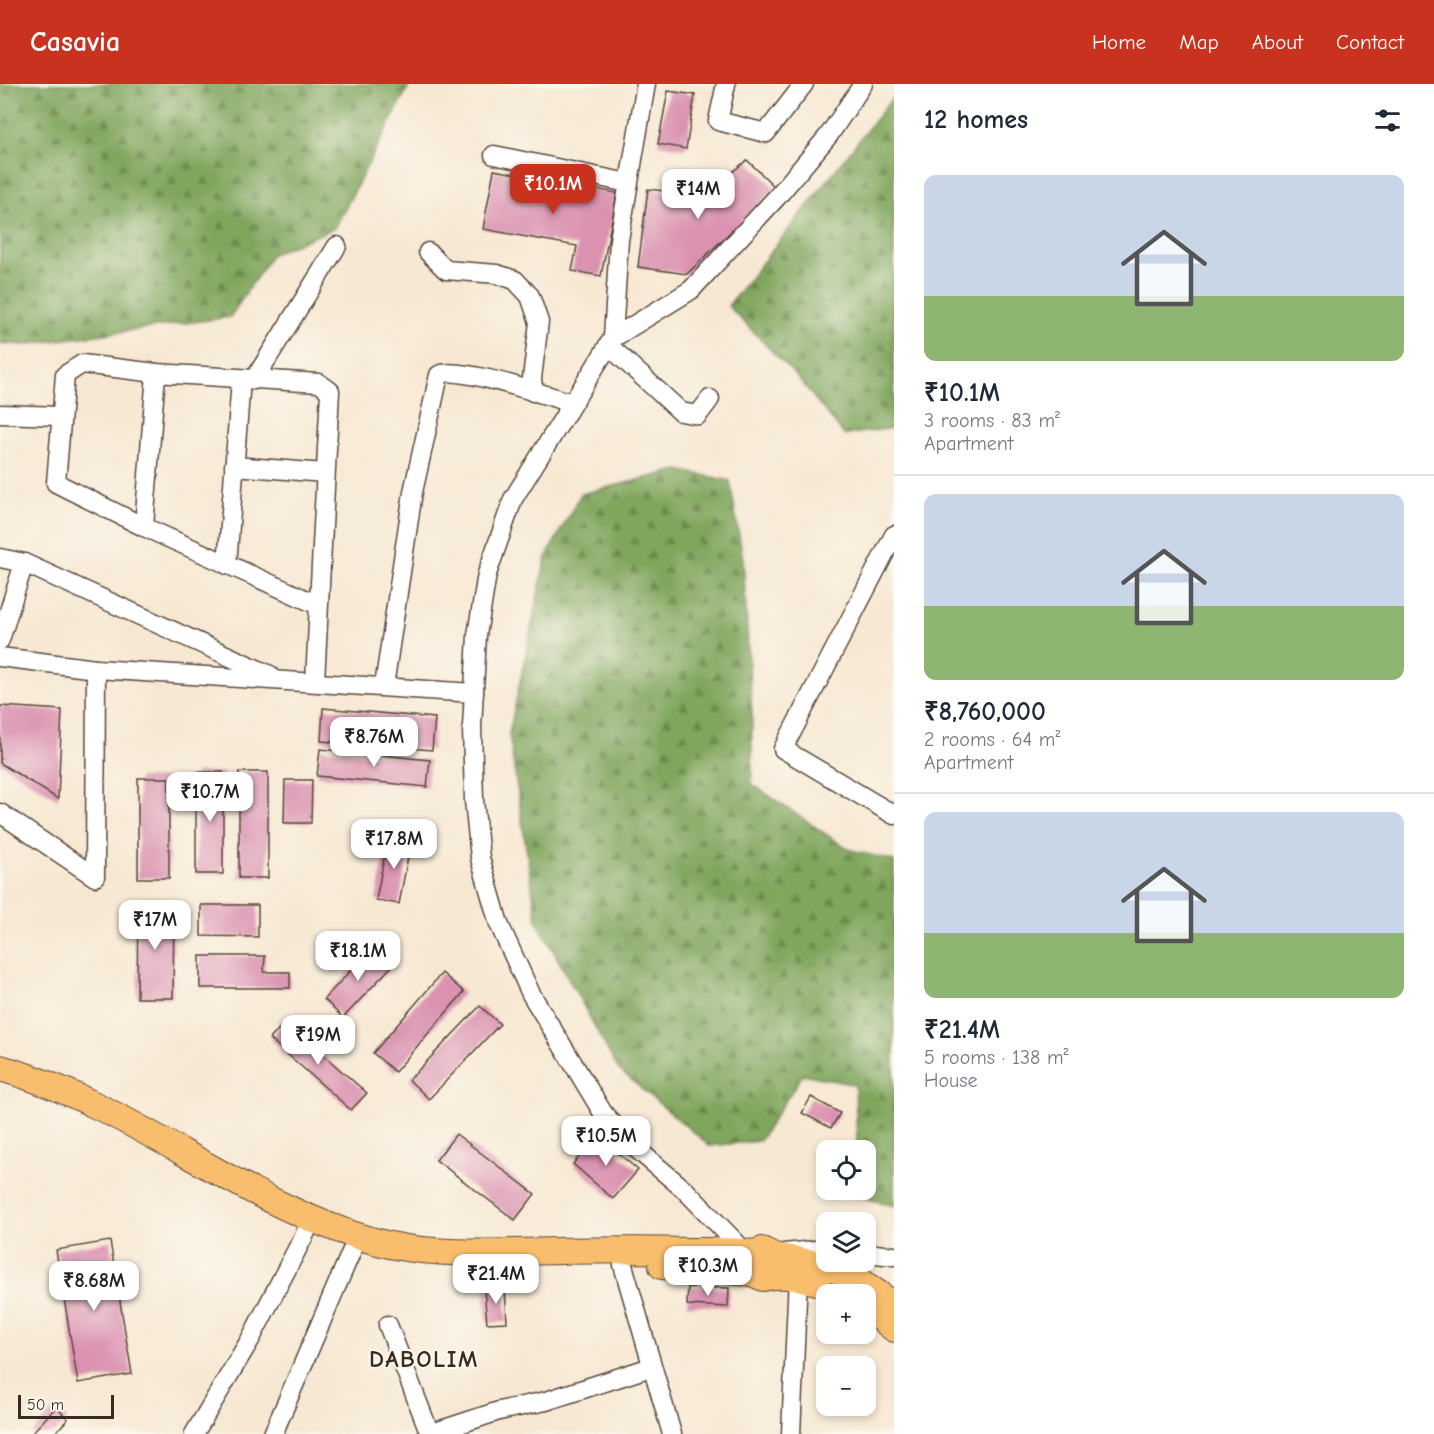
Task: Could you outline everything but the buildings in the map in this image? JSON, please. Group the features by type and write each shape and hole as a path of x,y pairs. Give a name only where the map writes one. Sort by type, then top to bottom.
{"highway":[{"path":"0,1068 41,1079 159,1139 270,1202 321,1224 376,1242 414,1249 457,1253 641,1250 759,1262 823,1265 859,1280 894,1305"},
{"path":"0,1083 21,1087 63,1104 120,1132 234,1198 306,1232 352,1250 395,1261 435,1267 759,1262 819,1284"},
{"path":"876,1314 894,1329"}],"street":[{"path":"610,342 619,240 646,84"},
{"path":"726,84 718,121 766,133 804,84"},
{"path":"816,1249 796,1250 759,1262 686,1191 632,1145 603,1113 531,994 499,924 480,858 474,800 472,727 477,635 488,574 513,499 610,342 691,290 822,144 863,84"},
{"path":"494,155 628,183"},
{"path":"227,565 234,466 248,379 337,246"},
{"path":"428,252 446,270 497,274 515,280 530,296 539,322 532,378 533,392"},
{"path":"610,342 681,412 698,415 710,399"},
{"path":"315,681 330,391 319,383 156,374 82,364 64,375 56,483 144,527 318,605"},
{"path":"384,686 413,492 439,375 446,371 471,375 572,403"},
{"path":"144,527 156,374"},
{"path":"0,414 60,416"},
{"path":"234,466 325,473"},
{"path":"894,535 783,749 894,815"},
{"path":"0,558 24,563 280,679"},
{"path":"0,640 24,563"},
{"path":"0,657 96,669 315,681 474,693"},
{"path":"0,813 95,877 96,669"},
{"path":"194,1434 250,1340 306,1232"},
{"path":"273,1434 352,1250"},
{"path":"876,1254 894,1256"},
{"path":"623,1265 672,1434"},
{"path":"792,1434 798,1277"},
{"path":"388,1325 429,1434 499,1411 546,1401 651,1367"}],"green space":[{"path":"0,84 410,84 335,228 272,254 230,317 23,345 0,343"},
{"path":"894,96 894,428 844,435 800,380 728,306"},
{"path":"678,470 730,481 743,559 752,714 752,784 848,849 894,861 894,1206 872,1200 876,1200 876,1140 857,1140 855,1085 803,1074 759,1141 710,1146 618,1069 537,921 509,734 546,557 581,494"}],"district":[{"name":"DABOLIM","path":"424,1359"}]}
